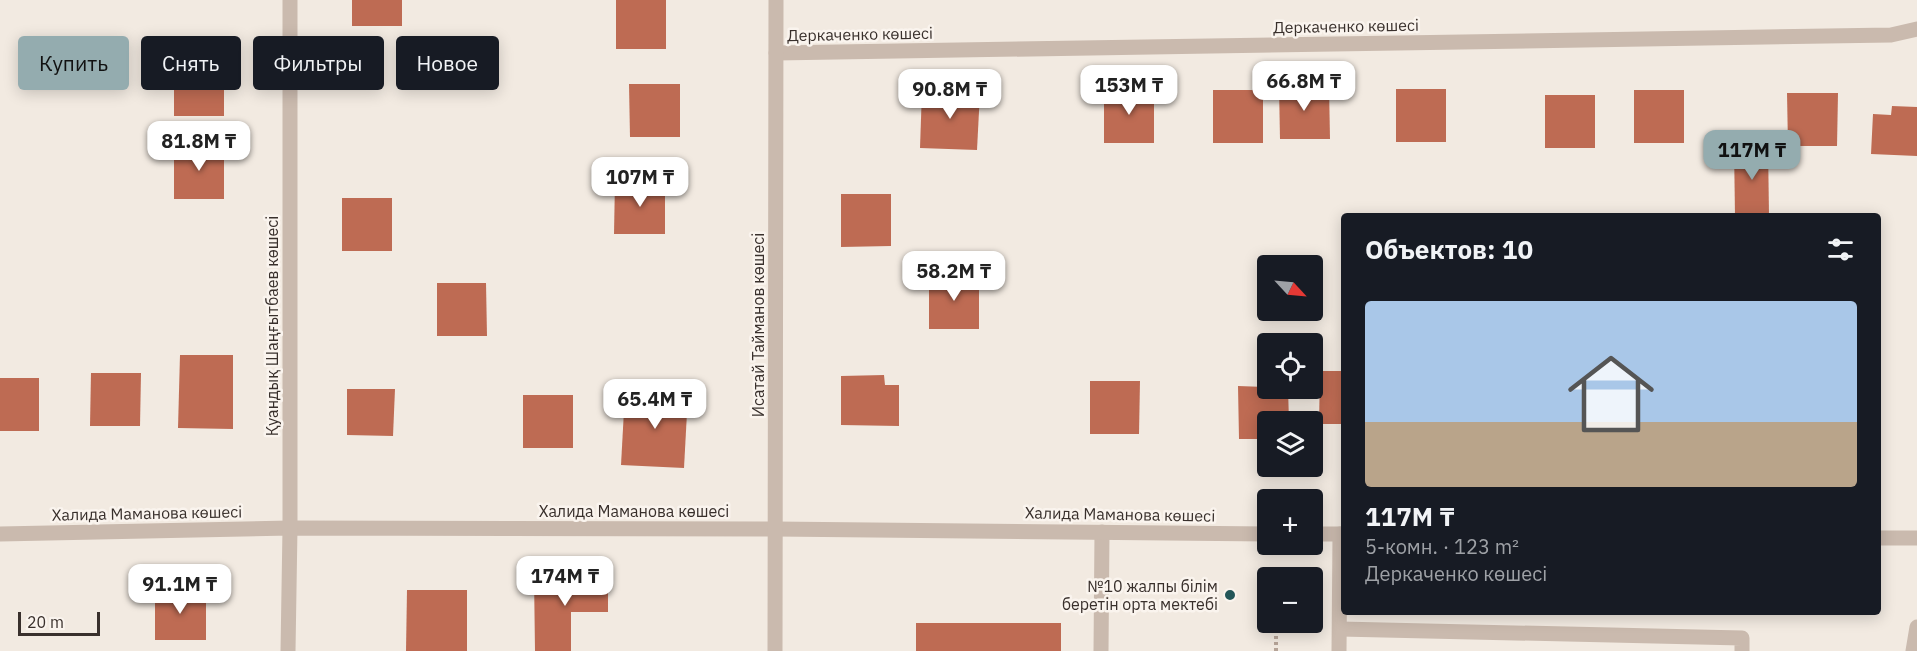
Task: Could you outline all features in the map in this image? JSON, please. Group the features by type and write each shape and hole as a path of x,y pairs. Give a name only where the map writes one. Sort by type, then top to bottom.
{"street":[{"name":"Қуандық Шаңғытбаев көшесі","path":"288,651 290,0"},
{"name":"Исатай Тайманов көшесі","path":"775,651 776,0"},
{"name":"Деркаченко көшесі","path":"776,53 1891,34 1917,29"},
{"name":"Халида Маманова көшесі","path":"0,534 290,528 776,529 1257,534"},
{"path":"1101,651 1102,532"},
{"path":"1323,534 1341,534"},
{"path":"1881,538 1917,538"},
{"path":"1339,651 1341,582"},
{"path":"1912,651 1917,627"},
{"path":"1340,629 1742,638 1742,651"}],"path":[{"path":"1276,633 1276,651"}],"building":[{"path":"352,0 402,0 402,26 352,26"},
{"path":"616,0 666,0 666,49 616,49"},
{"path":"629,84 680,84 680,137 630,137"},
{"path":"1279,86 1329,86 1330,139 1280,139"},
{"path":"1396,89 1446,89 1446,142 1396,142"},
{"path":"174,90 224,90 224,116 174,116"},
{"path":"922,90 980,92 977,150 920,148"},
{"path":"1104,90 1154,90 1154,143 1104,143"},
{"path":"1213,90 1263,90 1263,143 1213,143"},
{"path":"1634,90 1684,90 1684,143 1634,143"},
{"path":"1787,93 1838,93 1837,146 1788,146"},
{"path":"1545,95 1595,95 1595,148 1545,148"},
{"path":"1892,106 1917,107 1917,156 1871,154 1873,114 1891,115"},
{"path":"1768,145 1769,213 1735,213 1734,146"},
{"path":"174,146 224,146 224,199 174,199"},
{"path":"615,181 665,181 665,234 614,234"},
{"path":"841,194 891,194 891,246 841,247"},
{"path":"342,198 392,198 392,251 342,251"},
{"path":"979,275 979,329 929,329 929,276"},
{"path":"437,283 486,283 487,336 437,336"},
{"path":"180,355 233,355 233,429 178,428"},
{"path":"1323,371 1341,371 1341,424 1323,424 1323,411 1319,411 1319,399 1323,399"},
{"path":"91,373 141,373 140,426 90,426"},
{"path":"884,375 885,385 899,385 899,426 841,425 841,376"},
{"path":"0,378 39,378 39,431 0,431"},
{"path":"1090,381 1140,381 1139,434 1090,434"},
{"path":"1238,386 1257,387 1257,399 1288,399 1289,411 1257,411 1257,439 1239,439"},
{"path":"347,389 395,389 393,436 347,435"},
{"path":"625,392 688,394 684,468 621,465"},
{"path":"523,395 573,395 573,448 523,448"},
{"path":"608,575 608,612 571,612 571,651 535,651 534,576"},
{"path":"155,590 206,590 206,640 155,640"},
{"path":"407,590 467,590 467,651 406,651"},
{"path":"916,623 1061,623 1061,651 916,651"}],"place":[{"name":"№10 жалпы білім беретін орта мектебі","path":"1230,595"}]}
